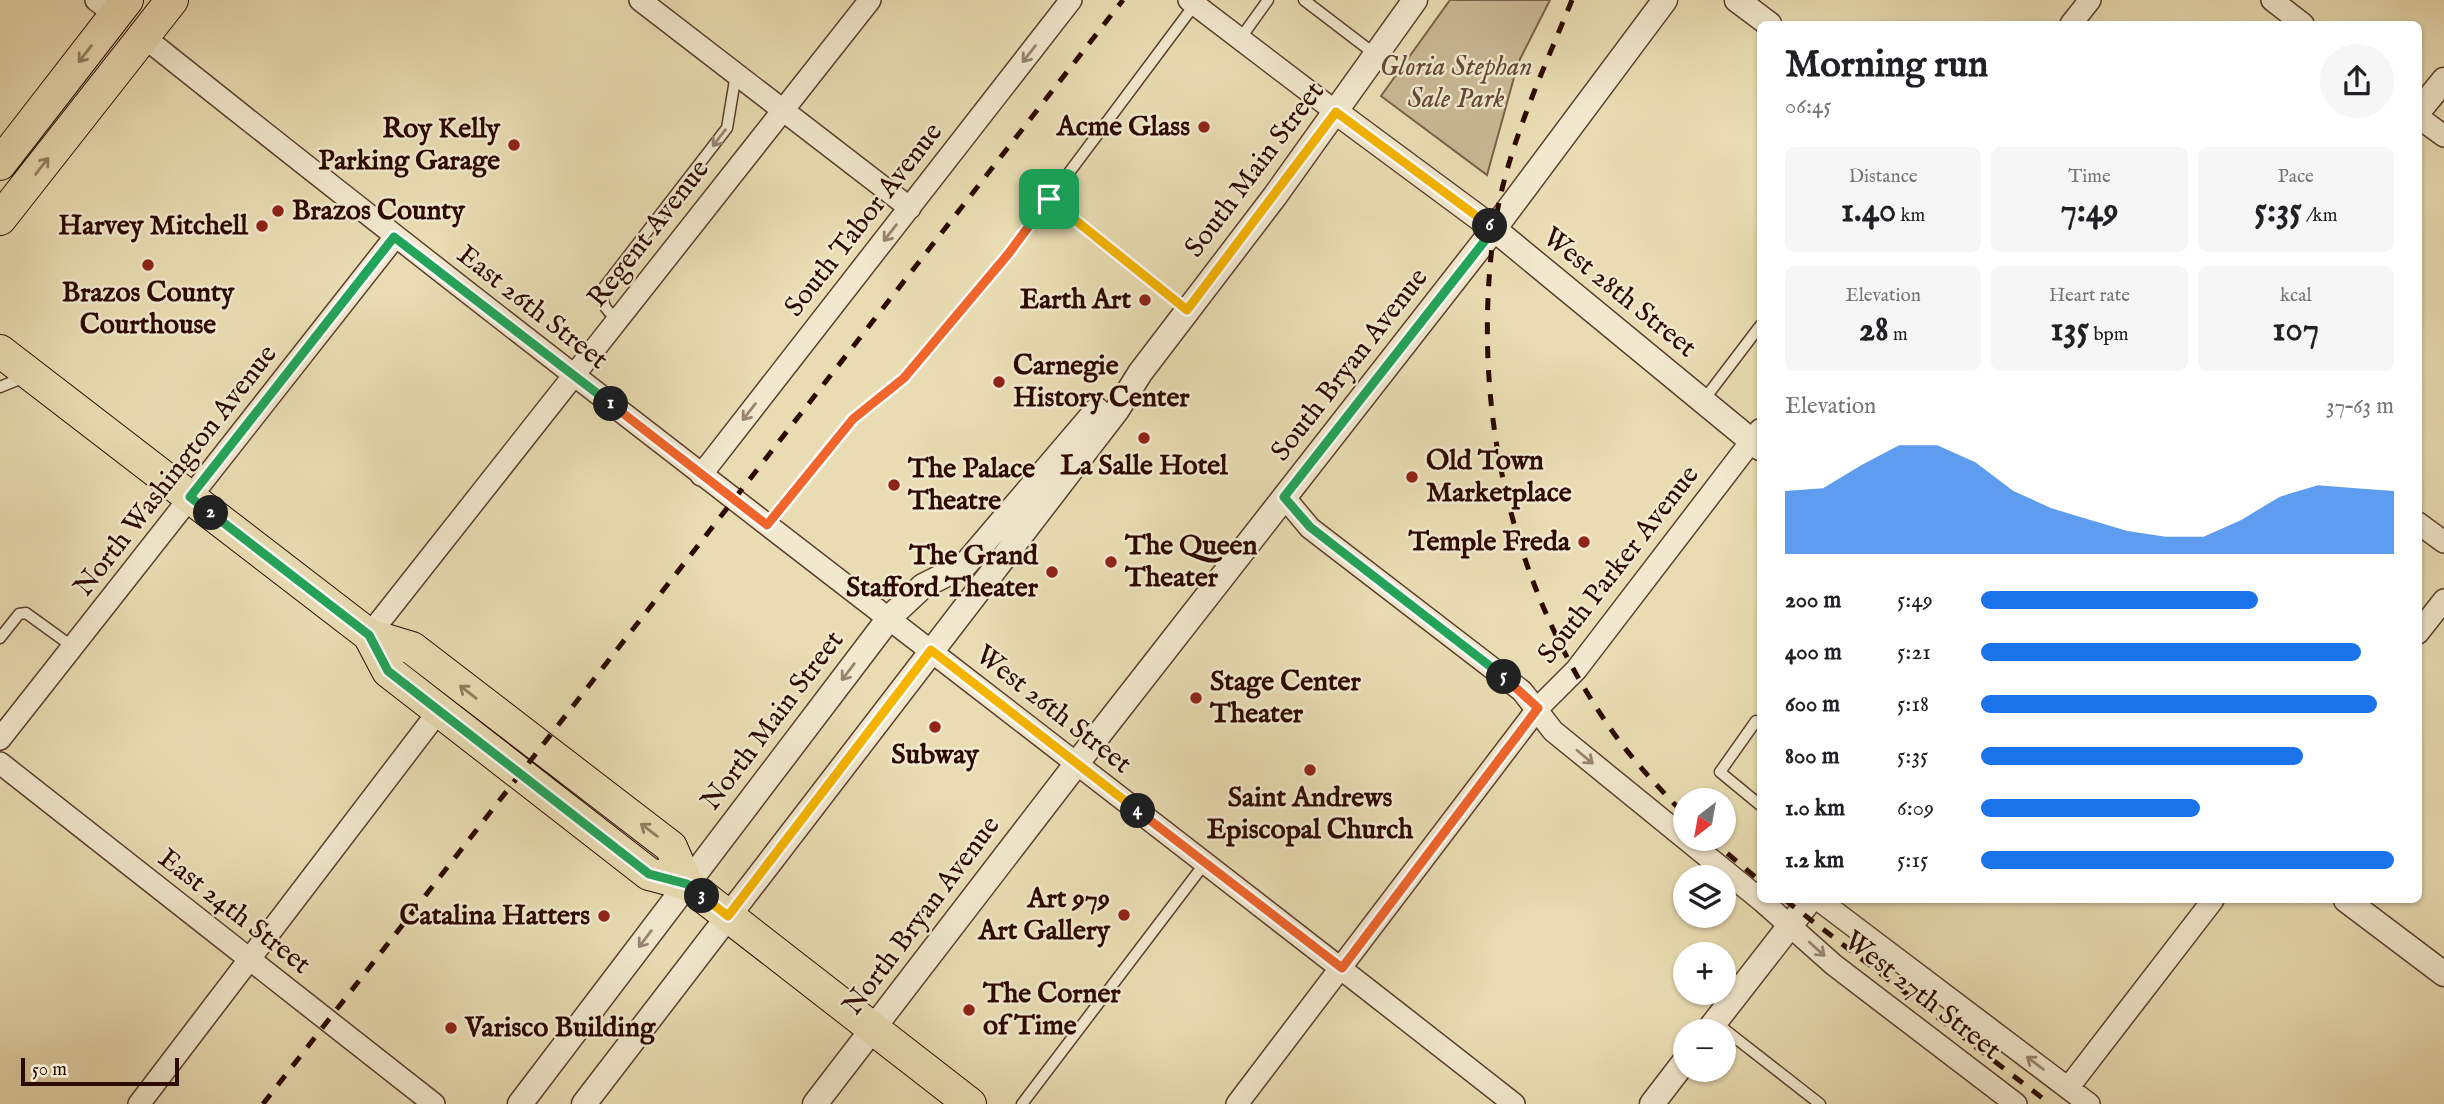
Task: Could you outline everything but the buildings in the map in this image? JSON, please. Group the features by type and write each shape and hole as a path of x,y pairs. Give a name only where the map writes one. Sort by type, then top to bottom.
{"main road":[{"path":"0,219 172,0"},
{"path":"0,164 113,5"},
{"path":"0,351 369,635 412,648 671,847 687,884"},
{"path":"369,635 388,671 438,712 649,874 687,884 970,1104"}],"street":[{"name":"Regent Avenue","path":"369,635 870,0"},
{"name":"South Tabor Avenue","path":"701,475 1071,0"},
{"name":"South Main Street","path":"1140,373 1336,112 1415,0"},
{"name":"South Bryan Avenue","path":"1076,764 1494,229 1665,0"},
{"path":"1737,0 1765,21"},
{"path":"2073,21 2090,0"},
{"path":"2272,0 2299,21"},
{"path":"646,2 910,208"},
{"path":"1192,2 1336,112"},
{"name":"East 26th Street","path":"144,37 394,237 701,475 890,617"},
{"path":"2422,110 2444,80"},
{"name":"West 28th Street","path":"1336,112 1494,229 1703,401 1757,439"},
{"path":"2422,118 2444,136"},
{"name":"North Washington Avenue","path":"0,739 394,237"},
{"path":"584,1104 1117,410 1140,373"},
{"name":"North Main Street","path":"520,1104 890,617 923,586 965,565 1107,397 1140,373"},
{"name":"South Parker Avenue","path":"1237,1104 1538,708 1576,670 1757,441"},
{"name":"West 27th Street","path":"1284,497 1310,527 1522,691 1538,708 1553,731 1757,897"},
{"path":"2422,526 2444,542"},
{"path":"2422,628 2444,600"},
{"name":"West 26th Street","path":"890,617 1514,1104"},
{"path":"139,1104 438,712"},
{"name":"East 24th Street","path":"0,764 434,1104"},
{"name":"North Bryan Avenue","path":"815,1104 1076,764"},
{"name":"West 27th Street","path":"1764,903 1835,965 2016,1104"},
{"path":"1716,1019 1808,903"},
{"name":"West 27th Street","path":"1823,903 2089,1104"},
{"path":"2068,1088 2211,903"},
{"path":"2350,903 2444,974"},
{"path":"1652,1104 1673,1077"}],"lane":[{"path":"1240,39 1268,0"},
{"path":"1304,0 1376,55"},
{"path":"767,525 853,419 904,378 1009,253 1192,2"},
{"path":"617,319 603,307 605,286 727,128 736,74"},
{"path":"1049,199 1187,310"},
{"path":"1703,401 1757,330"},
{"path":"0,387 31,375"},
{"path":"0,638 19,614 26,613 73,647"},
{"path":"1757,721 1720,772 1757,803"},
{"path":"1022,1104 1205,863"},
{"path":"1736,1044 1820,1104"}],"green space":[{"name":"Gloria Stephan Sale Park","path":"1450,0 1550,0 1518,63 1487,175 1381,96"}],"railway":[{"path":"263,1104 1123,0"},
{"path":"1572,0 1526,113 1499,201 1488,297 1488,364 1494,430 1506,495 1525,558 1549,620 1579,679 1615,735 1673,802"},
{"path":"1724,851 1757,878"},
{"path":"1789,903 2050,1104"}],"place":[{"name":"Acme Glass","path":"1204,127"},
{"name":"Roy Kelly Parking Garage","path":"514,145"},
{"name":"Brazos County","path":"278,211"},
{"name":"Harvey Mitchell","path":"262,226"},
{"name":"Brazos County Courthouse","path":"148,265"},
{"name":"Earth Art","path":"1145,300"},
{"name":"Carnegie History Center","path":"999,382"},
{"name":"La Salle Hotel","path":"1144,438"},
{"name":"Old Town Marketplace","path":"1412,477"},
{"name":"The Palace Theatre","path":"894,485"},
{"name":"Temple Freda","path":"1584,542"},
{"name":"The Queen Theater","path":"1111,562"},
{"name":"The Grand Stafford Theater","path":"1052,572"},
{"name":"Stage Center Theater","path":"1196,698"},
{"name":"Subway","path":"935,727"},
{"name":"Saint Andrews Episcopal Church","path":"1310,770"},
{"name":"Art 979 Art Gallery","path":"1124,915"},
{"name":"Catalina Hatters","path":"604,916"},
{"name":"The Corner of Time","path":"969,1010"},
{"name":"Varisco Building","path":"451,1028"}],"route":[{"path":"1336,112 1494,229 1284,497 1310,527 1522,691 1538,708 1342,968 931,650 728,916 687,884 649,874 438,712 388,671 369,635 190,497 394,237 767,525 853,419 904,378 1009,253 1049,199 1187,310 1336,112"}]}
